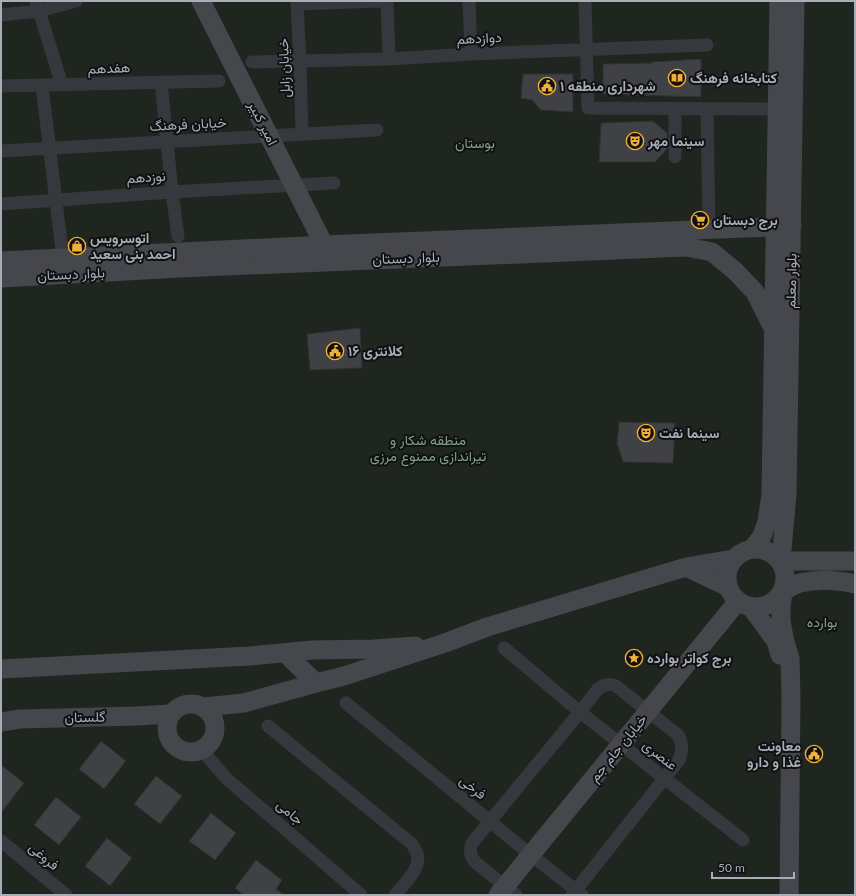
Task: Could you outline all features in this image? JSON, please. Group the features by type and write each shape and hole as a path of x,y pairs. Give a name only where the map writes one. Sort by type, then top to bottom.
{"street":[{"path":"1,15 38,6 76,1"},
{"name":"امیر کبیر","path":"201,1 294,185 324,253"},
{"path":"297,3 381,1"},
{"path":"387,1 389,59"},
{"path":"469,1 471,54"},
{"path":"585,1 588,108 777,109"},
{"name":"بلوار معلم","path":"778,1 777,109 783,226 787,494 781,561"},
{"name":"بلوار معلم","path":"753,548 762,536 767,522 771,494 773,328 783,226 795,1"},
{"name":"خیابان زابل","path":"297,3 302,134"},
{"path":"38,6 62,85"},
{"name":"دوازدهم","path":"252,62 389,59 471,54 707,45"},
{"name":"هفدهم","path":"1,86 219,81"},
{"path":"161,82 166,141 178,236"},
{"path":"42,86 63,259"},
{"path":"675,157 676,109"},
{"path":"707,109 709,229"},
{"name":"خیابان فرهنگ","path":"1,151 377,130"},
{"name":"نوزدهم","path":"1,204 56,199 334,183"},
{"name":"بلوار دبستان","path":"1,278 187,267 324,253 709,229 783,226"},
{"name":"بلوار دبستان","path":"1,261 324,253 686,247 712,252 735,270 755,292 773,328"},
{"path":"780,895 781,658 776,641 769,631 739,599 727,578 728,568 733,559 746,550 753,548 764,549 773,553 781,561 784,570 784,587 781,606 782,621 790,658 791,699 789,895"},
{"path":"204,707 213,716 216,729 212,741 202,750 190,752 177,748 169,739 166,726 170,714 180,705 192,703 204,707 244,703 344,676 445,643 487,627 686,567 733,559"},
{"path":"781,561 855,561"},
{"path":"686,567 739,599 759,607 774,601 783,592 792,586 801,583 820,581 855,584"},
{"name":"خیابان جام جم","path":"506,892 531,855 739,599"},
{"path":"718,625 734,616 743,615 753,618 769,631"},
{"path":"1,669 250,656 312,650 374,649 445,643"},
{"name":"عنصری","path":"504,648 621,745 743,840"},
{"path":"285,652 316,683"},
{"path":"506,892 471,858 470,848 472,843 598,689 606,684 611,684 616,686 678,735 681,741 682,754 665,779 576,893"},
{"name":"فرخی","path":"346,703 576,893"},
{"name":"گلستان","path":"1,722 20,719 170,714"},
{"path":"268,726 412,844 417,854 416,866 413,873 396,895"},
{"name":"جامی","path":"202,750 226,778 361,895"},
{"name":"فروغی","path":"1,841 66,895"}],"green space":[{"name":"منطقه شکار و تیراندازی ممنوع مرزی","path":"1,1 855,1 855,895 1,895"}],"building":[{"path":"701,59 701,97 603,94 603,64 652,63"},
{"name":"شهرداری منطقه ۱","path":"523,74 573,74 573,112 541,110 532,100 521,98"},
{"name":"سینما مهر","path":"653,121 667,133 667,149 655,162 599,162 601,123"},
{"name":"کلانتری ۱۶","path":"360,328 362,368 310,370 307,334"},
{"name":"سینما نفت","path":"619,422 675,423 673,463 623,462 617,443"},
{"path":"101,741 126,761 104,789 79,769"},
{"path":"1,765 24,783 1,813"},
{"path":"156,776 182,796 160,824 134,804"},
{"path":"56,797 81,817 59,845 34,825"},
{"path":"211,813 236,833 215,860 189,841"},
{"path":"107,838 132,858 110,886 85,866"},
{"path":"256,860 282,880 276,889 284,895 243,895 235,888"}],"place":[{"name":"کتابخانه فرهنگ","path":"677,78"},
{"name":"شهرداری منطقه ۱","path":"547,86"},
{"name":"سینما مهر","path":"635,141"},
{"name":"برج دبستان","path":"700,220"},
{"name":"اتوسرویس احمد بنی سعید","path":"77,246"},
{"name":"کلانتری ۱۶","path":"335,351"},
{"name":"سینما نفت","path":"646,433"},
{"name":"برج کواتر بوارده","path":"634,658"},
{"name":"معاونت غذا و دارو","path":"814,754"}],"park label":[{"name":"بوستان","path":"475,143"},
{"name":"بوارده","path":"822,622"}]}
